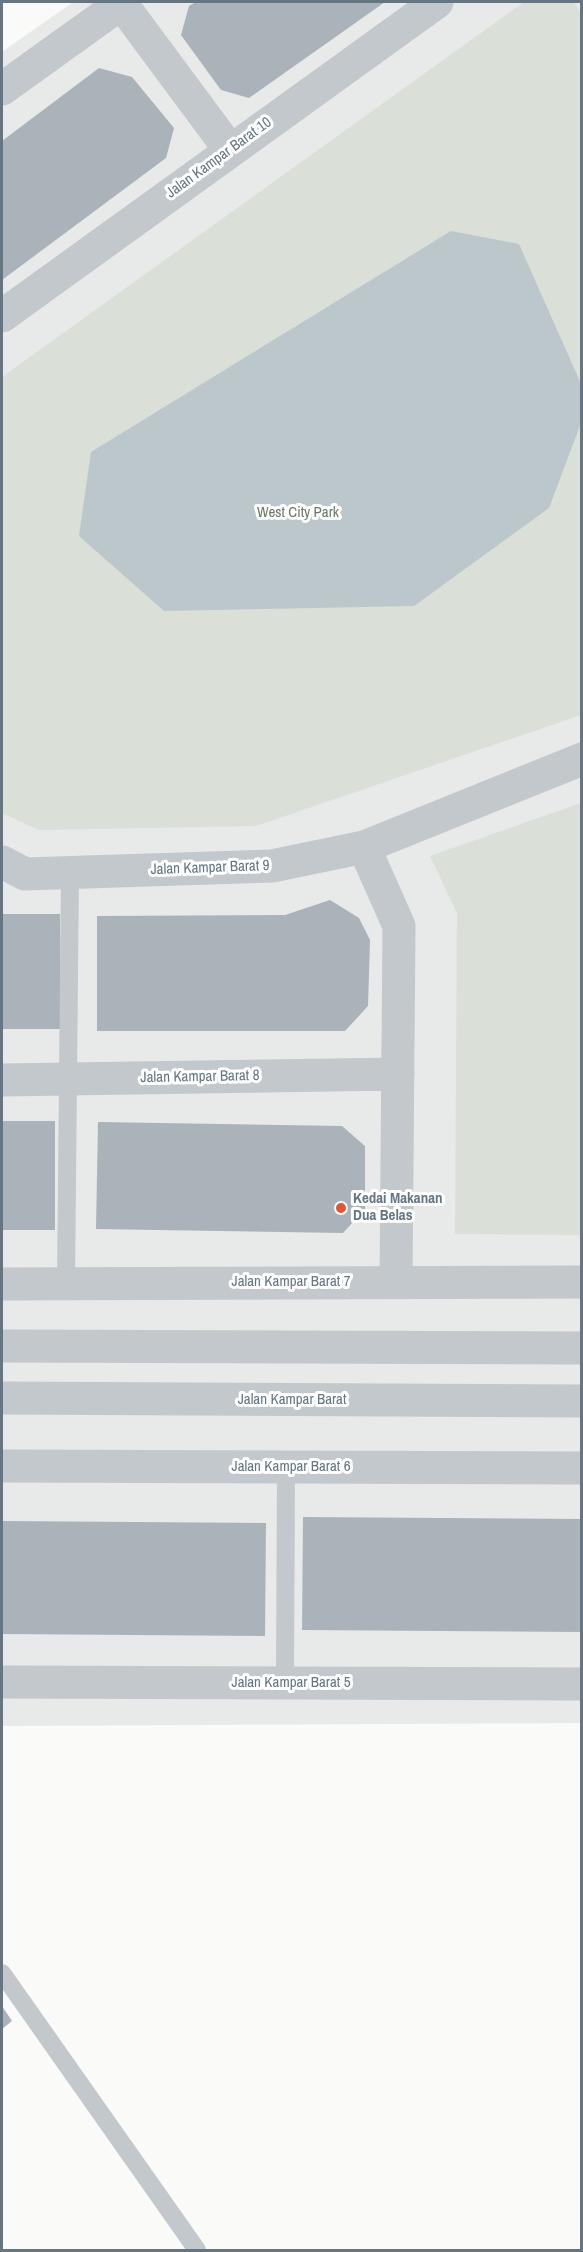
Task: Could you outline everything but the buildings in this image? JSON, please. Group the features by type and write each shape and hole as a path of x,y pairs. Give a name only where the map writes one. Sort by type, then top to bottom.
{"street":[{"path":"2,89 122,2 230,150"},
{"name":"Jalan Kampar Barat 10","path":"2,316 437,2"},
{"name":"Jalan Kampar Barat 9","path":"2,862 24,874 272,866 364,847 582,759"},
{"path":"364,847 399,926 396,1282"},
{"name":"Jalan Kampar Barat 8","path":"2,1080 398,1074"},
{"name":"Jalan Kampar Barat 7","path":"2,1284 582,1282"},
{"path":"2,1346 582,1348"},
{"name":"Jalan Kampar Barat","path":"2,1398 582,1401"},
{"name":"Jalan Kampar Barat 6","path":"2,1466 582,1468"},
{"name":"Jalan Kampar Barat 5","path":"2,1682 582,1684"}],"lane":[{"path":"66,1284 70,872"},
{"path":"285,1683 286,1467"},
{"path":"2,1973 197,2250"}],"shaded area":[{"path":"73,2 581,2 581,1723 2,1726 2,52"},
{"path":"451,231 519,244 581,384 581,423 549,508 414,606 164,611 79,536 91,452"}],"green space":[{"name":"West City Park","path":"524,2 573,2 581,13 581,715 256,826 39,830 2,813 2,377"},
{"path":"581,803 581,1235 455,1234 457,913 430,856"}],"place":[{"name":"Kedai Makanan Dua Belas","path":"341,1208"}]}
